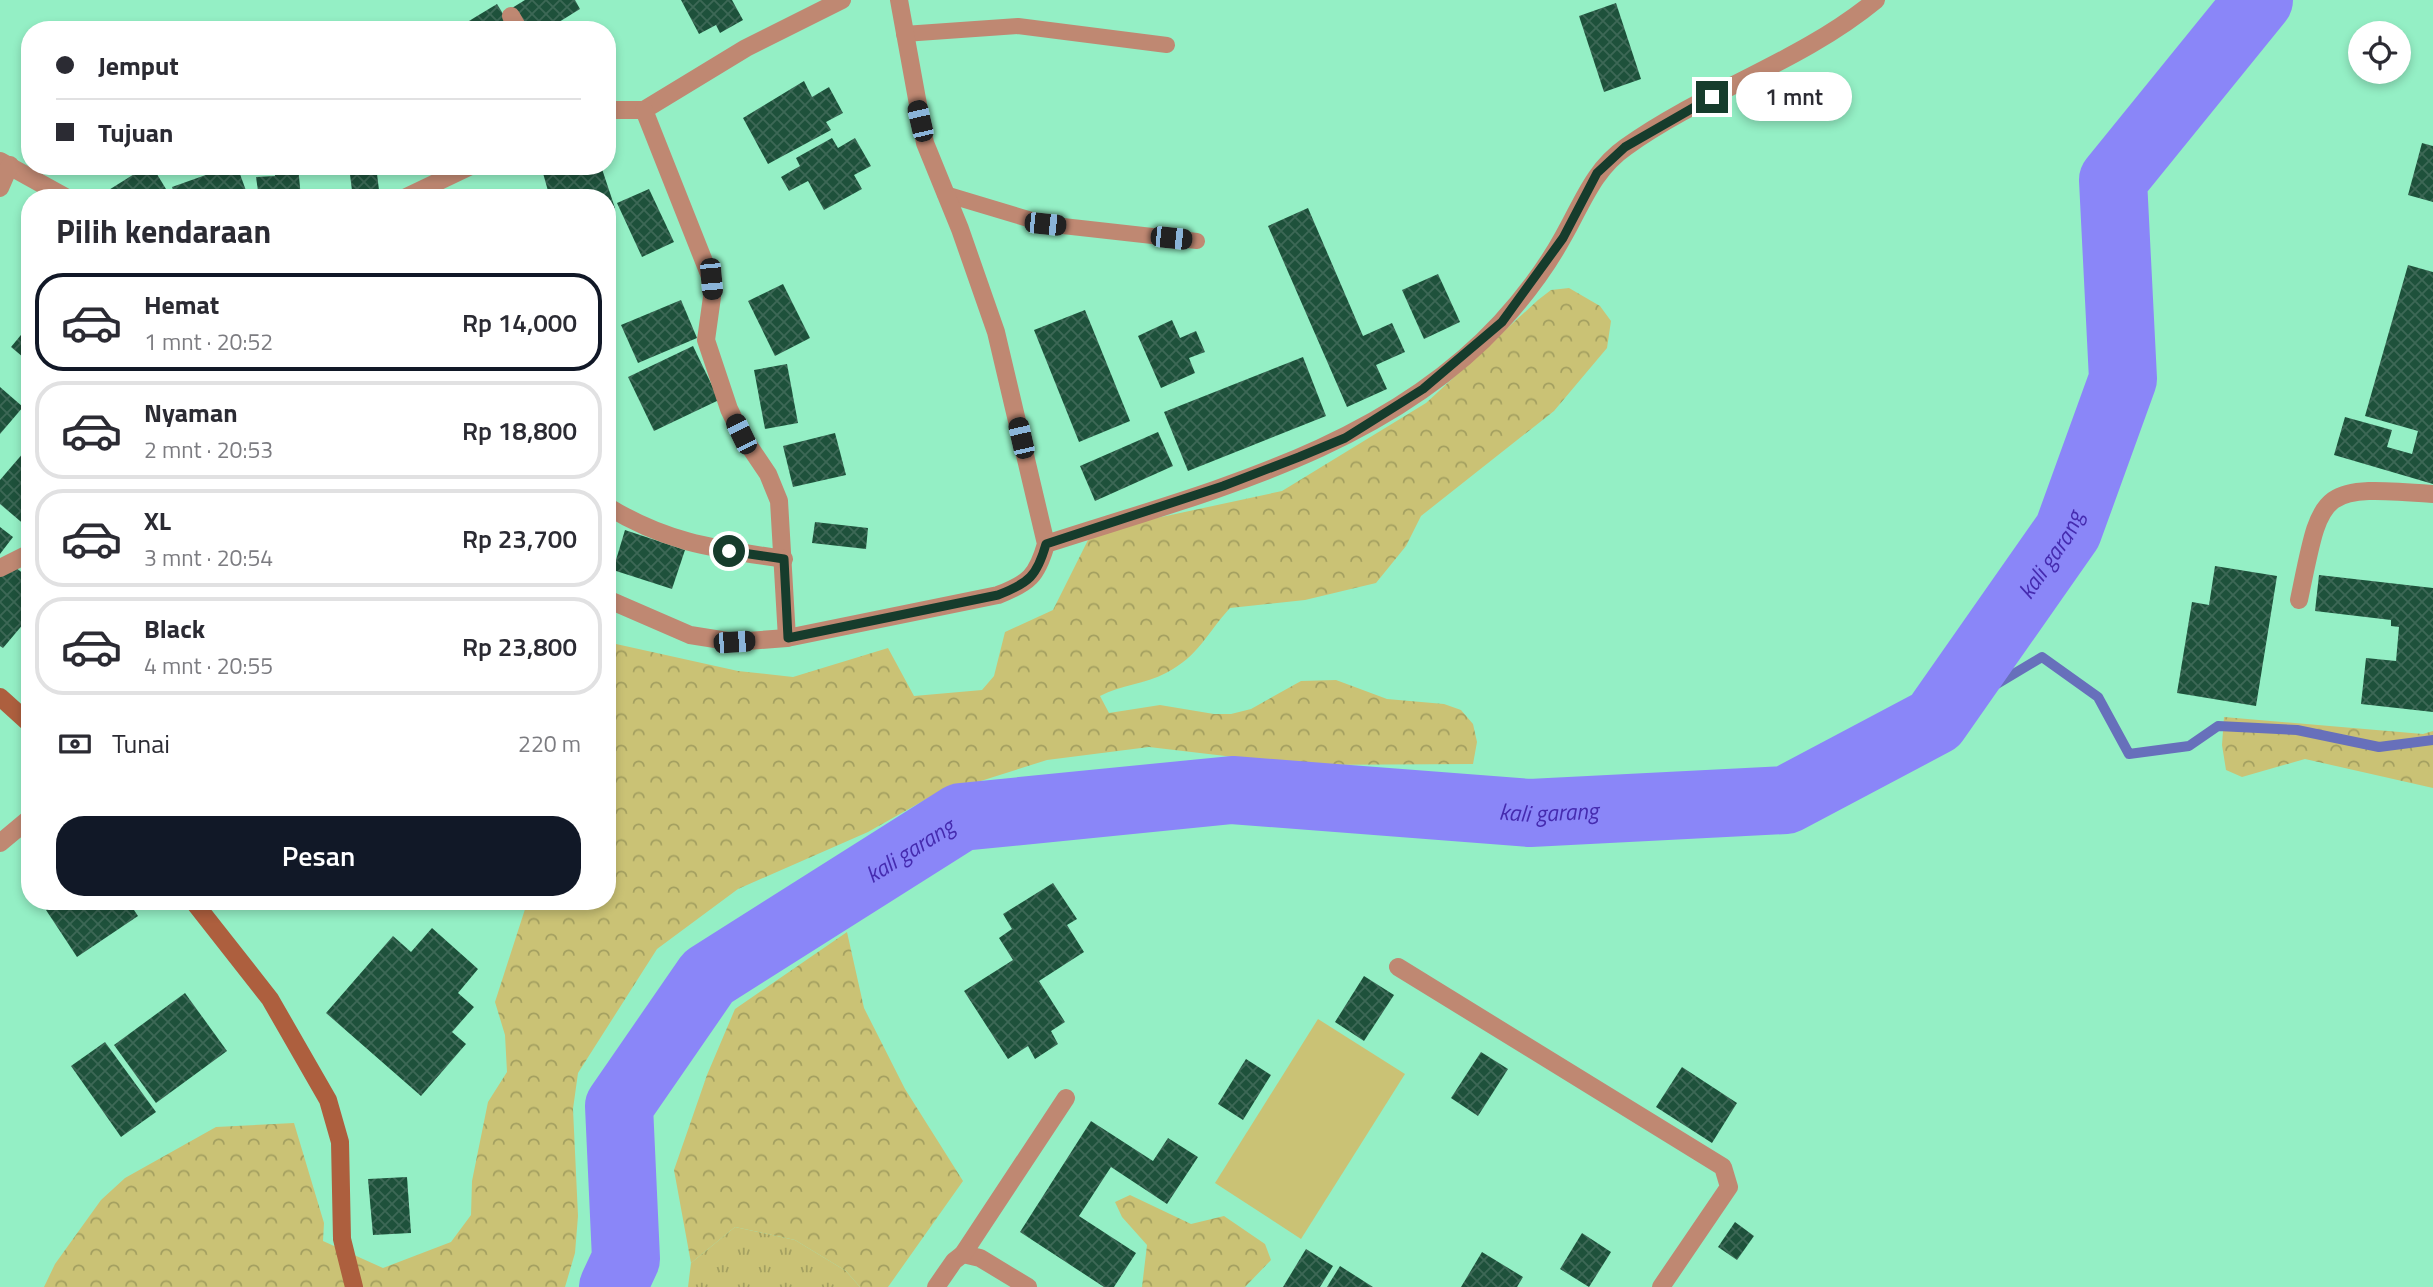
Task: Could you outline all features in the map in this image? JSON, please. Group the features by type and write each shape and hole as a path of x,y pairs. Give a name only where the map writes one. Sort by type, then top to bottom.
{"street":[{"path":"616,110 644,110 746,48 842,0"},
{"path":"616,603 690,635 734,642 788,638 998,595 1019,587 1039,570 1046,544 996,332 925,143 898,0"},
{"path":"1046,544 1223,486 1345,438 1381,418 1455,364 1502,322 1563,238 1597,173 1625,147 1810,43 1876,0"},
{"path":"644,110 711,279 712,297 706,340 729,409 741,434 768,474 779,501 788,638"},
{"path":"0,188 5,163 21,172"},
{"path":"26,175 51,189"},
{"path":"423,189 452,175"},
{"path":"2299,600 2315,526 2327,505 2340,494 2364,490 2433,494"},
{"path":"616,511 640,526 680,541 784,559"},
{"path":"0,568 21,558"},
{"path":"0,697 21,716"},
{"path":"0,843 21,826"},
{"path":"200,910 270,999 328,1100 340,1142 342,1239 354,1287"},
{"path":"1398,967 1723,1167 1729,1187 1661,1287"},
{"path":"936,1287 954,1261 963,1254 1066,1098"},
{"path":"963,1254 979,1258 1028,1287"}],"lane":[{"path":"904,34 1018,26 1167,45"},
{"path":"945,194 1045,224 1197,241"}],"green space":[{"path":"1569,288 1600,306 1611,321 1607,348 1554,411 1421,516 1406,546 1376,583 1305,600 1230,608 1195,652 1177,666 1158,677 1100,696 1109,713 1160,705 1214,714 1231,714 1251,709 1301,681 1336,680 1387,699 1444,704 1461,710 1473,724 1477,742 1473,764 1302,765 1149,747 1047,760 930,797 868,832 738,889 657,949 578,1073 573,1109 578,1216 575,1253 565,1287 44,1287 55,1264 101,1200 125,1178 216,1127 294,1123 324,1223 323,1241 383,1268 451,1242 471,1215 472,1181 488,1102 507,1072 505,1035 495,1002 525,910 616,910 616,644 738,671 793,677 888,648 914,696 982,690 994,676 1005,632 1053,610 1092,532 1282,491 1426,403 1551,290"},
{"path":"2224,717 2423,734 2433,731 2433,788 2305,759 2242,777 2226,770 2222,745"},
{"path":"847,932 864,1008 905,1089 963,1181 888,1287 860,1287 846,1271 795,1240 735,1227 691,1263 674,1170 707,1075 735,1009"},
{"path":"1318,1019 1405,1074 1301,1239 1215,1183"},
{"path":"1130,1195 1191,1224 1224,1216 1265,1244 1271,1260 1245,1287 1142,1287 1147,1245 1122,1217 1115,1202"},
{"path":"735,1227 795,1240 846,1271 860,1287 688,1287 691,1263"}],"building":[{"path":"525,0 575,0 580,9 561,21 520,21 512,8"},
{"path":"681,0 732,0 743,20 720,33 716,25 699,34"},
{"path":"1616,3 1641,79 1604,92 1579,16"},
{"path":"497,4 507,21 469,21"},
{"path":"804,81 812,97 829,87 843,113 826,122 831,130 768,164 743,118"},
{"path":"832,138 838,148 855,138 871,166 854,175 862,189 824,210 808,181 789,191 781,177 800,166 796,158"},
{"path":"2422,143 2433,146 2433,202 2408,195"},
{"path":"133,175 157,175 166,189 110,189"},
{"path":"206,175 240,175 245,189 173,189 172,187"},
{"path":"299,175 300,189 258,189 256,177"},
{"path":"350,175 377,175 379,189 352,189"},
{"path":"544,175 604,175 609,189 547,189"},
{"path":"649,189 674,242 642,257 617,203"},
{"path":"1308,208 1363,336 1392,323 1405,352 1376,365 1387,389 1347,407 1268,226"},
{"path":"2408,265 2433,272 2433,484 2334,455 2345,417 2392,430 2387,447 2412,454 2418,431 2365,416"},
{"path":"1438,274 1460,322 1424,339 1402,290"},
{"path":"783,284 810,338 775,356 748,301"},
{"path":"681,300 697,338 638,363 621,325"},
{"path":"1085,310 1130,421 1079,442 1034,330"},
{"path":"1172,320 1180,338 1196,331 1205,352 1189,358 1195,373 1161,388 1138,336"},
{"path":"21,335 21,355 11,347"},
{"path":"693,346 719,400 654,431 628,377"},
{"path":"1303,357 1326,416 1188,471 1164,412"},
{"path":"787,364 798,423 765,429 754,370"},
{"path":"0,387 21,405 21,409 0,434"},
{"path":"1158,432 1173,466 1095,501 1080,466"},
{"path":"835,433 846,475 793,487 783,446"},
{"path":"21,456 21,522 0,504 0,480"},
{"path":"815,522 868,528 866,549 812,543"},
{"path":"0,527 13,537 0,554"},
{"path":"625,530 685,550 672,589 616,571 616,560"},
{"path":"10,563 21,572 21,627 3,648 0,646 0,575"},
{"path":"2215,566 2277,576 2256,706 2177,693 2192,602 2209,605"},
{"path":"2319,575 2433,588 2433,712 2361,704 2366,658 2396,661 2399,627 2391,626 2391,620 2315,611"},
{"path":"1053,883 1077,919 1067,925 1084,952 1039,981 1065,1022 1051,1031 1058,1044 1035,1059 1028,1046 1008,1059 964,991 1013,960 999,938 1012,929 1003,914"},
{"path":"46,910 134,910 138,916 77,957"},
{"path":"432,928 478,969 458,993 474,1007 452,1032 466,1044 421,1096 326,1013 393,936 411,952"},
{"path":"1364,976 1394,995 1364,1041 1335,1022"},
{"path":"185,993 227,1051 156,1103 114,1045"},
{"path":"105,1042 156,1112 121,1137 71,1066"},
{"path":"1481,1052 1508,1069 1478,1116 1451,1098"},
{"path":"1246,1059 1271,1075 1243,1120 1218,1104"},
{"path":"1682,1067 1737,1103 1712,1143 1656,1107"},
{"path":"1091,1121 1153,1161 1168,1138 1198,1157 1167,1204 1111,1167 1079,1216 1136,1253 1114,1287 1104,1287 1020,1232"},
{"path":"407,1177 411,1233 373,1235 368,1179"},
{"path":"1735,1222 1754,1236 1737,1260 1718,1247"},
{"path":"1582,1233 1611,1252 1589,1287 1560,1269"},
{"path":"1306,1249 1333,1266 1320,1287 1283,1287"},
{"path":"1482,1252 1523,1277 1517,1287 1461,1287"},
{"path":"1340,1266 1373,1287 1327,1287"}],"waterway":[{"name":"kali garang","path":"613,1287 626,1259 619,1106 708,977 961,817 1232,790 1530,813 1786,800 1935,721 2068,531 2123,379 2113,180 2259,0"},
{"path":"1935,721 2042,657 2098,697 2129,754 2189,746 2218,726 2297,730 2379,747 2433,740"}],"route":[{"path":"729,551 784,559 788,638 998,595 1019,587 1039,570 1046,544 1223,486 1345,438 1381,418 1423,389 1502,322 1563,238 1597,173 1625,147 1712,97"}]}
